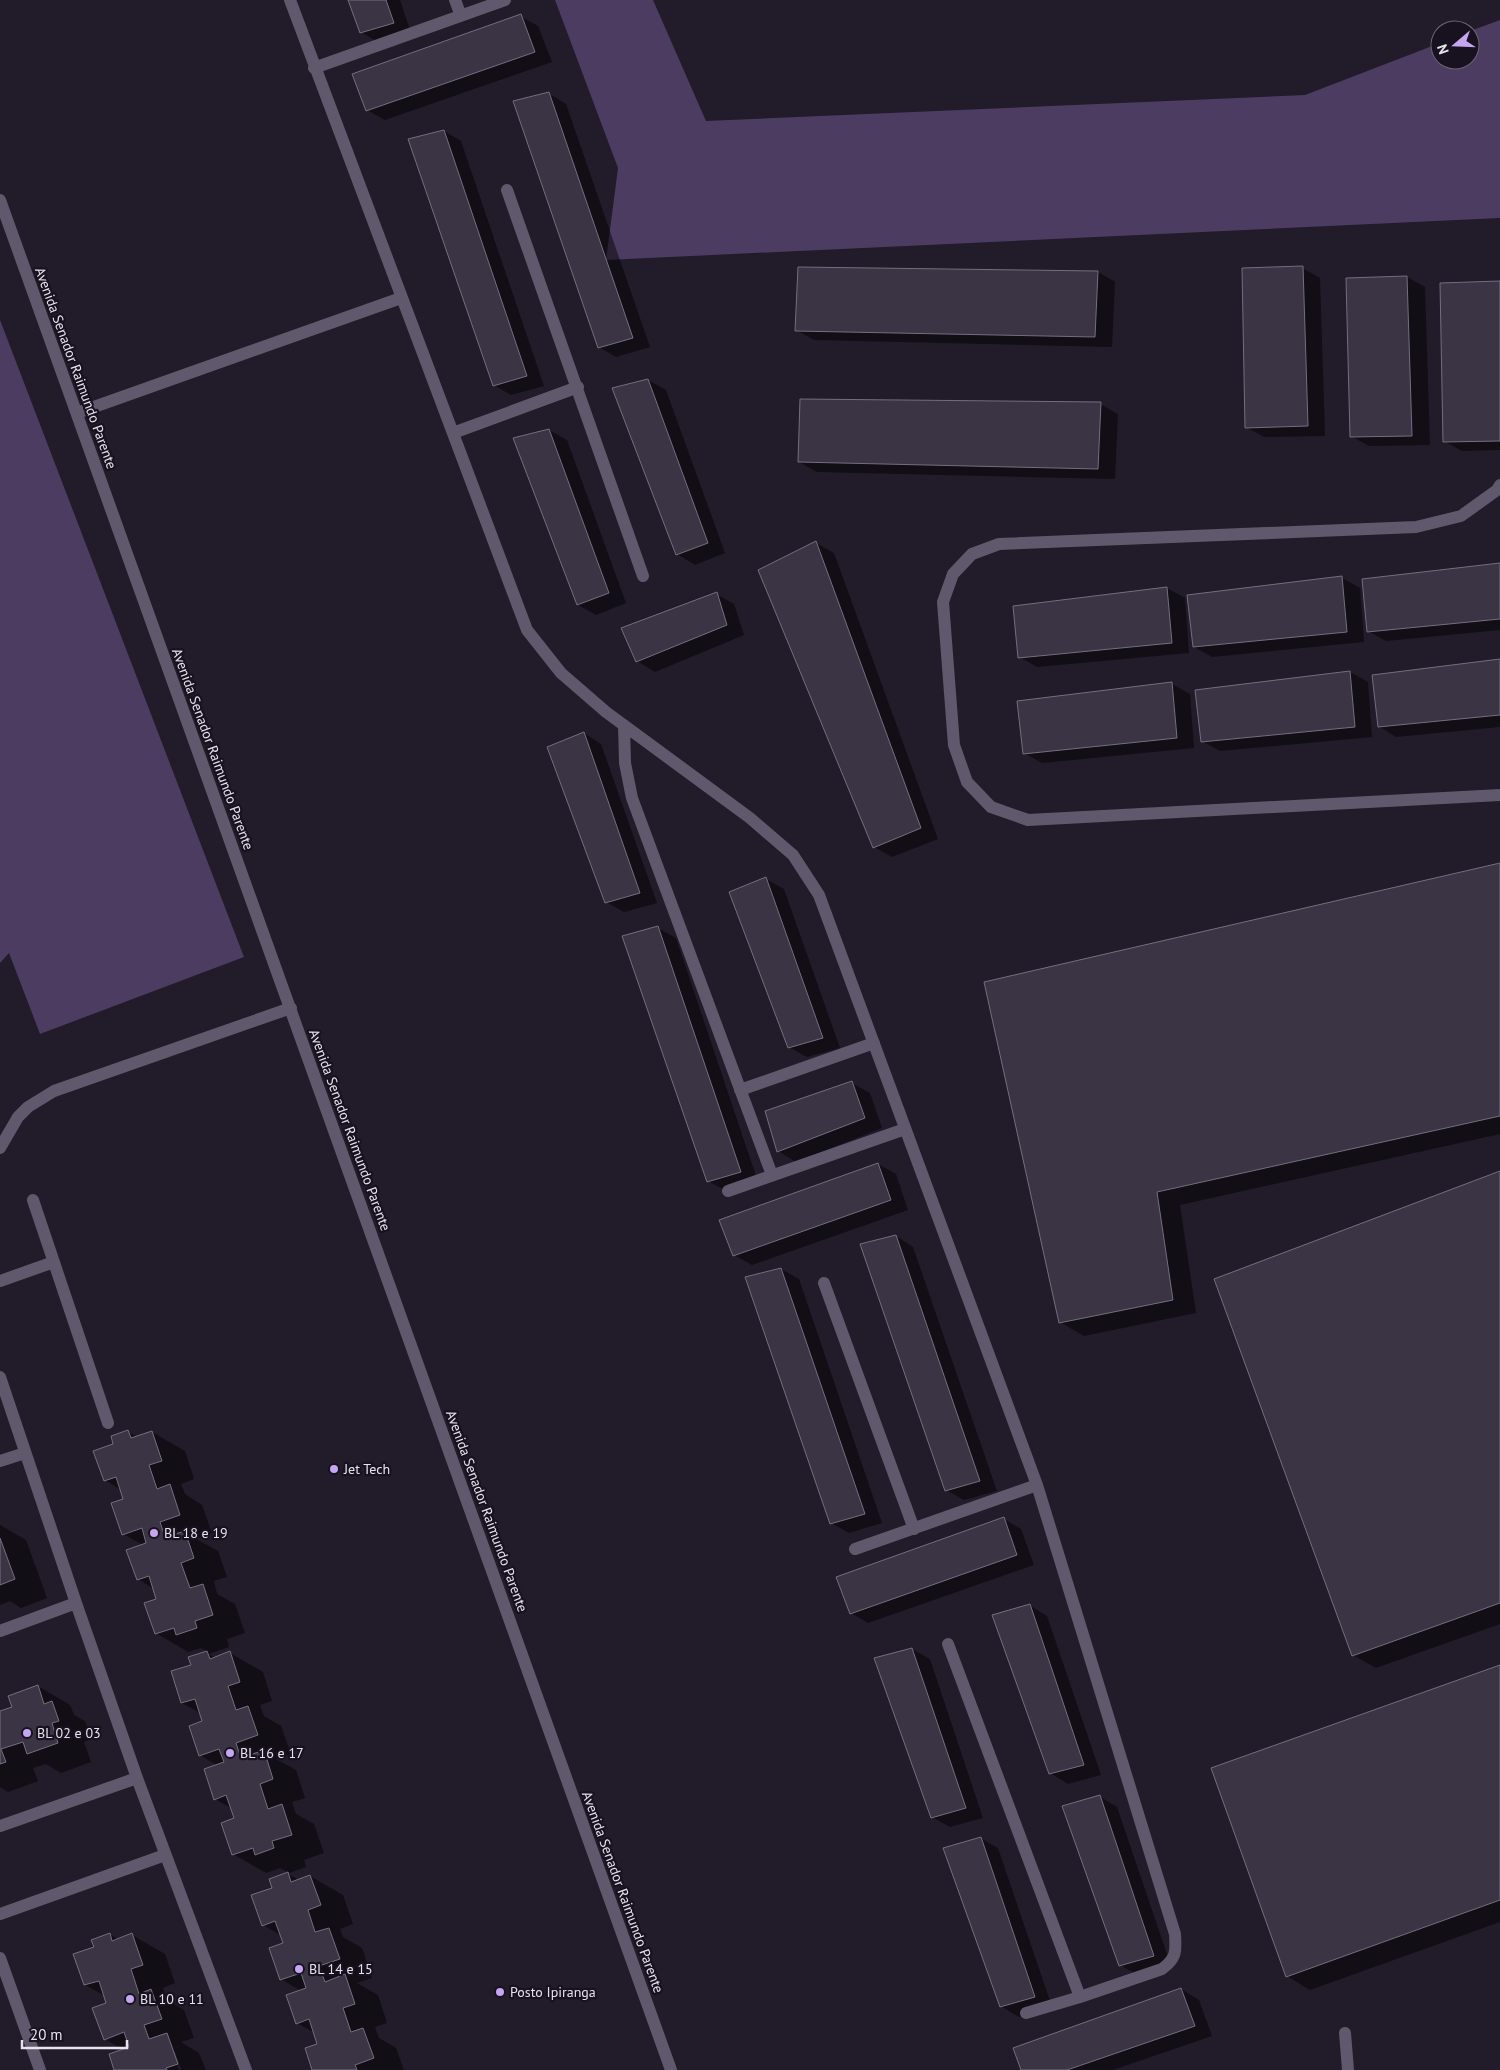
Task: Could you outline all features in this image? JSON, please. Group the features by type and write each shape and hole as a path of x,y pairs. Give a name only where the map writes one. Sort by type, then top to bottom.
{"street":[{"path":"290,0 527,630 561,674 624,725 750,818 793,855 820,895 1037,1485 1175,1934 1176,1951 1170,1963 1162,1969 1080,1997 1026,2012"},
{"path":"455,0 461,16"},
{"path":"314,68 505,0"},
{"path":"506,190 578,387 642,576"},
{"name":"Avenida Senador Raimundo Parente","path":"0,200 671,2070"},
{"path":"77,413 401,298"},
{"path":"453,433 578,387"},
{"path":"1500,485 1497,490 1461,516 1416,527 999,544 972,554 953,574 943,602 954,745 967,782 991,807 1028,820 1500,795"},
{"path":"624,725 625,763 632,798 772,1175"},
{"path":"0,1148 18,1117 28,1107 54,1091 291,1008"},
{"path":"740,1090 874,1043"},
{"path":"728,1191 906,1128"},
{"path":"33,1200 108,1423"},
{"path":"0,1281 54,1262"},
{"path":"824,1283 914,1528"},
{"path":"0,1377 137,1778 246,2070"},
{"path":"0,1461 25,1453"},
{"path":"855,1549 1037,1485"},
{"path":"0,1631 76,1603"},
{"path":"948,1644 1080,1997"},
{"path":"0,1826 137,1778"},
{"path":"0,1914 165,1855"},
{"path":"0,1958 40,2070"},
{"path":"1345,2033 1348,2070"}],"shaded area":[{"path":"555,0 653,0 706,121 1305,95 1430,47 1430,70 1480,70 1480,27 1500,20 1500,218 606,260 618,168"},
{"path":"0,320 244,957 40,1034 9,953 0,963"}],"building":[{"path":"348,0 386,0 394,23 360,33"},
{"path":"521,14 535,52 366,111 352,74"},
{"path":"549,92 633,338 598,348 513,101"},
{"path":"444,130 527,376 493,386 408,139"},
{"path":"1303,266 1308,426 1245,428 1242,268"},
{"path":"798,267 1098,271 1095,337 795,331"},
{"path":"1407,276 1412,436 1350,437 1346,278"},
{"path":"1500,281 1500,441 1443,442 1440,283"},
{"path":"648,379 708,543 676,555 612,388"},
{"path":"800,399 1101,402 1098,469 798,462"},
{"path":"549,429 609,593 577,605 513,438"},
{"path":"816,541 921,828 873,848 758,570"},
{"path":"1500,563 1500,619 1367,632 1362,579"},
{"path":"1342,576 1347,632 1193,647 1187,595"},
{"path":"1167,587 1172,643 1018,658 1013,606"},
{"path":"717,592 727,625 636,662 621,628"},
{"path":"1500,659 1500,715 1378,727 1372,675"},
{"path":"1350,671 1355,727 1201,742 1195,690"},
{"path":"1172,682 1177,738 1023,754 1017,701"},
{"path":"584,732 640,893 605,903 547,747"},
{"path":"1500,863 1500,1116 1157,1192 1173,1300 1059,1323 984,982"},
{"path":"766,877 823,1038 788,1048 729,892"},
{"path":"658,926 741,1172 707,1182 622,936"},
{"path":"852,1081 865,1118 777,1152 765,1111"},
{"path":"878,1163 891,1200 733,1256 719,1220"},
{"path":"1500,1171 1500,1603 1352,1656 1214,1279"},
{"path":"896,1235 980,1481 945,1491 860,1244"},
{"path":"781,1268 865,1514 830,1524 745,1277"},
{"name":"BL 18 e 19","path":"128,1430 131,1438 152,1431 162,1461 149,1465 157,1489 170,1484 180,1515 160,1522 165,1537 185,1531 194,1558 181,1563 190,1588 203,1584 213,1615 195,1621 197,1628 176,1635 174,1628 155,1634 144,1603 156,1599 149,1576 137,1580 126,1550 146,1543 142,1528 122,1535 111,1503 123,1499 116,1477 104,1481 93,1451 113,1444 111,1436"},
{"path":"1004,1517 1017,1555 850,1614 836,1577"},
{"path":"0,1538 15,1579 0,1585"},
{"path":"1030,1604 1084,1765 1049,1774 992,1615"},
{"path":"912,1648 966,1808 931,1818 874,1658"},
{"name":"BL 16 e 17","path":"207,1651 210,1659 230,1651 240,1682 228,1686 236,1710 248,1706 258,1735 236,1743 241,1758 264,1750 273,1779 260,1784 268,1809 282,1804 292,1835 272,1841 274,1848 255,1855 253,1848 232,1855 221,1823 234,1818 226,1795 214,1800 204,1769 224,1762 219,1749 199,1756 189,1726 202,1721 195,1699 181,1703 171,1671 191,1665 188,1657"},
{"path":"1500,1665 1500,1900 1286,1977 1211,1768"},
{"name":"BL 02 e 03","path":"38,1685 44,1704 52,1701 59,1721 52,1723 58,1743 27,1754 23,1742 1,1749 6,1762 0,1764 0,1711 12,1707 8,1696"},
{"path":"1100,1795 1154,1956 1119,1966 1062,1806"},
{"path":"981,1837 1035,1997 1000,2007 943,1848"},
{"name":"BL 14 e 15","path":"288,1872 291,1882 310,1875 321,1905 308,1910 315,1932 329,1928 340,1959 319,1966 325,1982 345,1974 355,2004 343,2008 351,2032 363,2028 374,2058 355,2065 357,2070 312,2070 305,2048 317,2044 309,2019 296,2024 286,1995 306,1988 301,1973 280,1980 269,1948 283,1943 275,1921 262,1926 251,1895 272,1888 269,1879"},
{"name":"BL 10 e 11","path":"110,1933 112,1941 132,1933 143,1965 131,1969 139,1994 151,1989 162,2019 144,2025 149,2039 167,2033 178,2064 166,2068 167,2070 114,2070 109,2054 129,2047 124,2032 104,2040 92,2008 106,2003 99,1981 84,1985 73,1954 94,1947 91,1940"},
{"path":"1181,1988 1195,2026 1067,2070 1021,2070 1013,2048"}],"place":[{"name":"Jet Tech","path":"334,1469"},
{"name":"BL 18 e 19","path":"154,1533"},
{"name":"BL 02 e 03","path":"27,1733"},
{"name":"BL 16 e 17","path":"230,1753"},
{"name":"BL 14 e 15","path":"299,1969"},
{"name":"Posto Ipiranga","path":"500,1992"},
{"name":"BL 10 e 11","path":"130,1999"}]}
